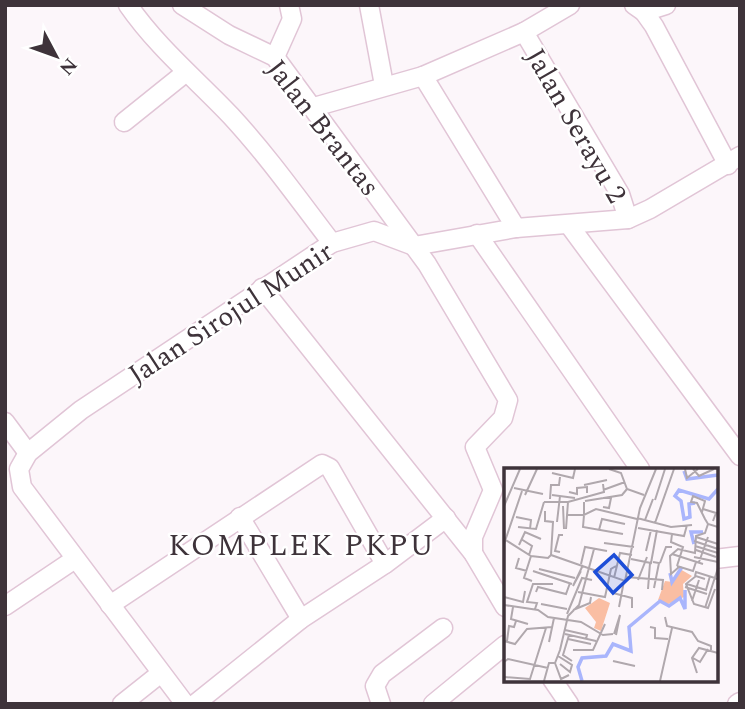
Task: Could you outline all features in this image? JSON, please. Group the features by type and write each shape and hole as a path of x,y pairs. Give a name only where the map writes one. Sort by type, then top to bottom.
{"street":[{"path":"128,5 149,35 239,125 332,243"},
{"name":"Jalan Brantas","path":"182,5 229,35 275,57 414,246 508,400 503,418 475,447 493,490 472,537 473,553"},
{"path":"275,57 292,19 289,5"},
{"path":"369,5 384,85"},
{"path":"314,107 423,76 524,32 570,5"},
{"path":"414,246 516,228 628,219 734,160 639,8 666,5"},
{"name":"Jalan Serayu 2","path":"524,32 620,194 628,219"},
{"path":"124,122 185,73"},
{"path":"423,76 516,228"},
{"path":"569,225 740,456"},
{"name":"Jalan Sirojul Munir","path":"27,453 81,410 332,243 374,231 414,246"},
{"path":"477,234 639,468"},
{"path":"262,288 473,553 504,605"},
{"path":"5,422 27,453 19,469 22,487 185,704"},
{"path":"110,605 322,464 330,468 385,564"},
{"path":"240,517 301,619"},
{"path":"195,704 301,619 385,564 446,518"},
{"path":"717,559 740,556"},
{"path":"5,606 75,559"},
{"path":"381,704 375,686 382,674 443,628"},
{"path":"433,704 504,646"},
{"path":"122,704 161,673"},
{"path":"553,681 569,704"}],"district":[{"name":"KOMPLEK PKPU","path":"302,545"}]}
